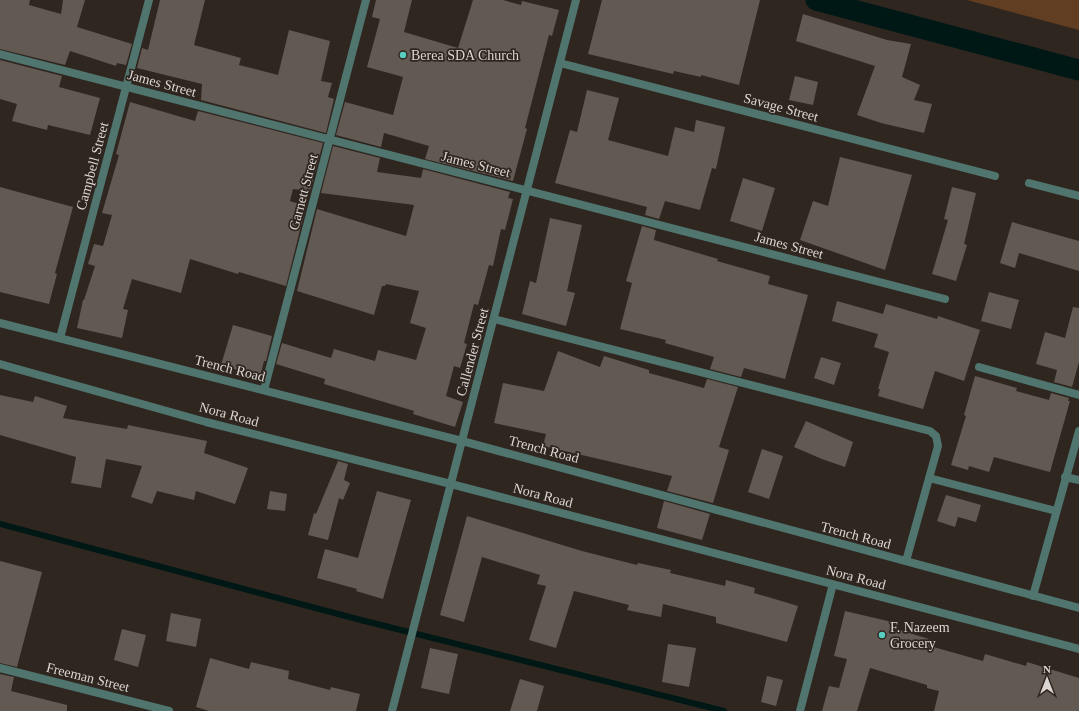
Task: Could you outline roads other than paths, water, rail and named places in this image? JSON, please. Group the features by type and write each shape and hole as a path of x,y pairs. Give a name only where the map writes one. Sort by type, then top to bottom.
{"street":[{"name":"Campbell Street","path":"60,338 149,0"},
{"name":"Garnett Street","path":"264,390 366,0"},
{"name":"Callender Street","path":"392,711 576,0"},
{"name":"James Street","path":"0,54 945,299"},
{"name":"Savage Street","path":"560,63 995,176"},
{"path":"1029,183 1079,196"},
{"path":"494,319 922,428 936,436 938,440 929,478 906,561"},
{"name":"Trench Road","path":"0,323 462,441 1079,608"},
{"name":"Nora Road","path":"0,364 206,422 451,484 1079,649"},
{"path":"979,367 1079,395"},
{"path":"1033,596 1079,431"},
{"path":"1065,477 1079,480"},
{"path":"929,478 1056,511"},
{"path":"800,711 833,584"},
{"name":"Freeman Street","path":"0,668 169,711"}],"waterway":[{"path":"816,0 1079,70"},
{"path":"0,524 357,619 724,711"}],"place":[{"name":"Berea SDA Church","path":"403,55"},
{"name":"F. Nazeem Grocery","path":"882,635"}]}
